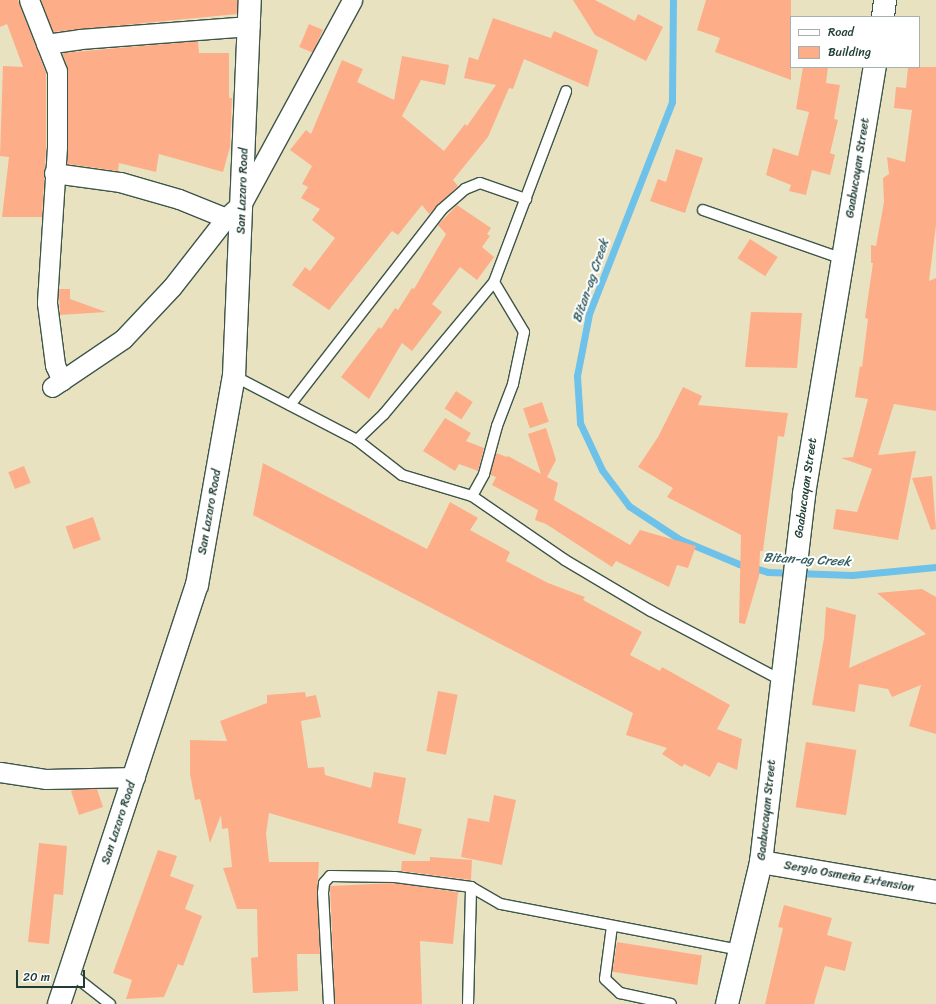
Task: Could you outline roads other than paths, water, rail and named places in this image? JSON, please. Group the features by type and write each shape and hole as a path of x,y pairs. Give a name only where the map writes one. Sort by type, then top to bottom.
{"street":[{"path":"29,0 57,71 58,100 47,303 57,384 123,339 172,288 226,218 242,202 352,0"},
{"name":"San Lazaro Road","path":"59,1004 197,585 234,376 250,0"},
{"path":"883,16 885,0"},
{"path":"46,44 80,39 250,26"},
{"name":"Gaabucayan Street","path":"727,1004 761,862 781,680 804,494 874,68"},
{"path":"54,173 120,182 179,198 226,218"},
{"path":"0,772 46,779 135,777"},
{"name":"Sergio Osmeña Extension","path":"761,862 936,892"}],"lane":[{"path":"357,440 384,414 494,282 566,92"},
{"path":"290,405 441,210 465,189 480,183 526,198"},
{"path":"703,210 843,259"},
{"path":"472,496 484,474 497,426 513,384 524,332 494,282"},
{"path":"234,376 357,440 402,475 472,496 565,560 651,611 781,680"},
{"path":"329,1004 323,893 324,884 330,876 395,877 472,887 501,904 740,950"},
{"path":"468,1004 472,887"},
{"path":"612,926 605,979 620,993 671,1004"},
{"path":"70,972 110,1004"}],"waterway":[{"name":"Bitan-ag Creek","path":"673,0 672,102 589,314 577,376 580,423 602,470 629,506 679,539 739,564 768,572 852,575 936,567"}]}
